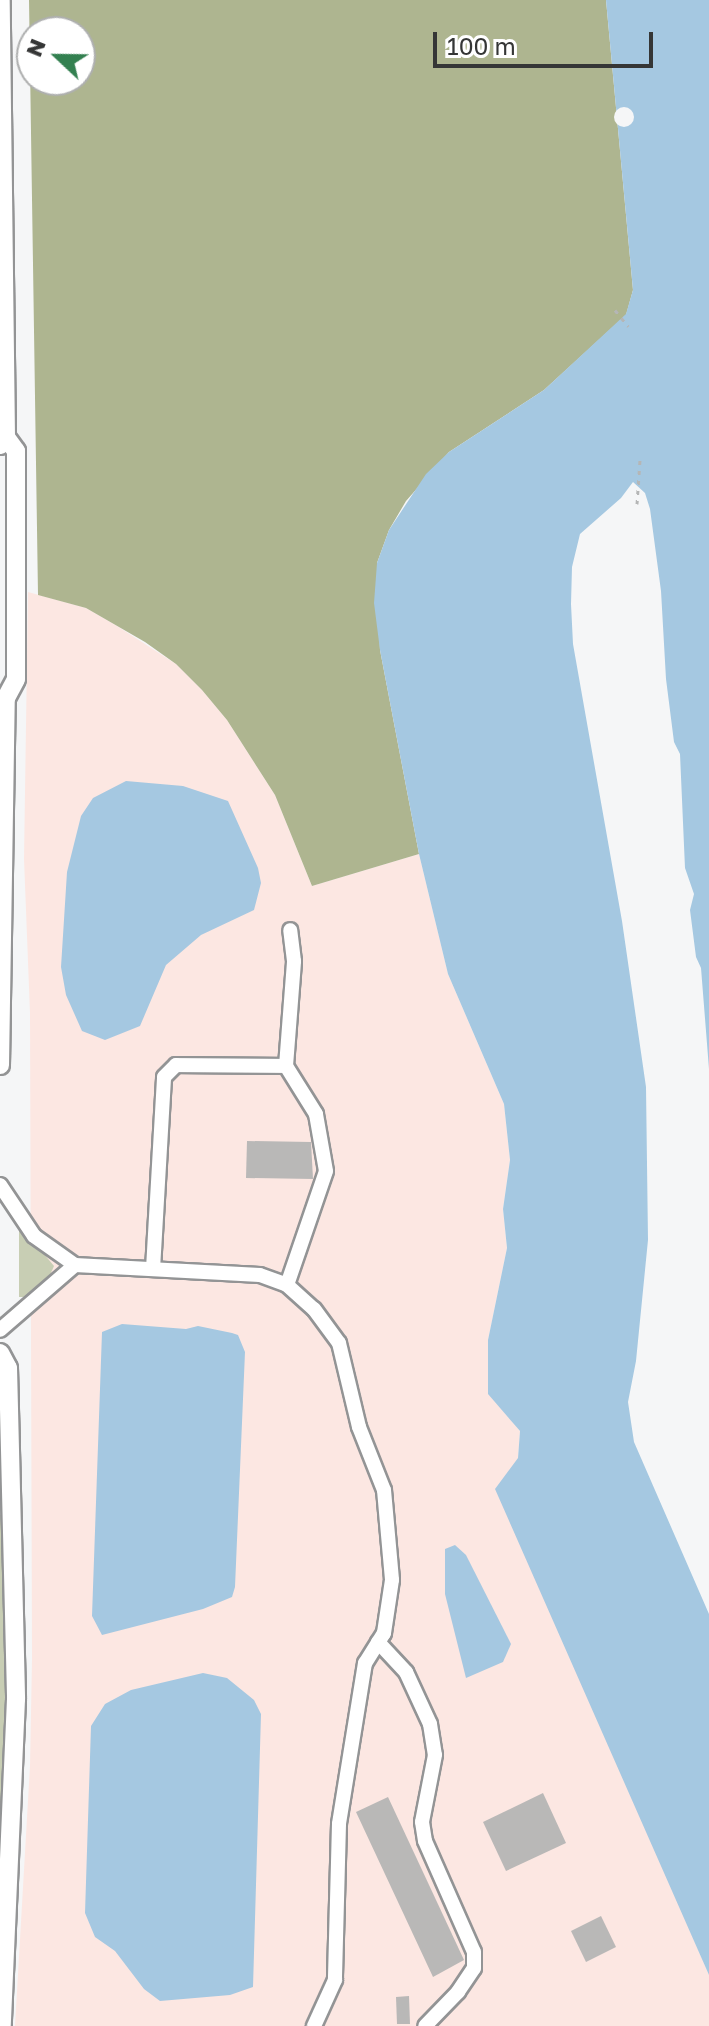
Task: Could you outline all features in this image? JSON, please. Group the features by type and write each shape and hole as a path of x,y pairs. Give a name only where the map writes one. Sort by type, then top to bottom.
{"main road":[{"path":"0,1065 3,693 16,679 17,555 16,451 3,441 1,0"},
{"path":"0,1353 8,1368 16,1699 2,2026"}],"lane":[{"path":"287,1285 326,1171 316,1114 286,1066 294,961 290,930"},
{"path":"153,1269 164,1077 176,1065 286,1066"},
{"path":"0,1185 34,1236 55,1254 75,1265 260,1275 287,1285 314,1309 339,1343 359,1427 384,1490 392,1580 384,1633 365,1663 339,1824 335,1980 314,2026"},
{"path":"0,1330 75,1265"},
{"path":"378,1642 406,1672 430,1724 435,1755 422,1822 425,1841 474,1952 474,1968 458,1992 425,2026"}],"path":[{"path":"615,310 628,326"},
{"path":"637,504 640,460"}],"shaded area":[{"path":"28,592 86,608 176,664 202,690 227,720 275,795 312,886 419,854 448,974 504,1104 510,1160 503,1209 507,1248 488,1340 488,1393 520,1431 518,1458 640,1814 709,1975 709,2026 15,2026 30,1766 32,1659 30,1013 24,859"}],"green space":[{"path":"29,0 606,0 633,290 626,315 544,390 449,452 406,501 389,530 377,563 380,650 419,854 312,886 275,795 227,720 176,664 86,608 38,595 30,96 96,96 96,16 29,16"},
{"path":"19,1224 54,1266 50,1275 27,1297 19,1297"},
{"path":"3,1514 6,1691 0,1867 0,1515"}],"water":[{"path":"606,0 709,0 709,1069 701,968 696,957 690,910 694,894 685,868 680,754 674,742 666,679 661,591 650,509 645,493 633,482 621,498 580,534 572,567 571,604 573,644 622,921 646,1087 648,1240 636,1361 628,1402 634,1442 709,1614 709,1975 495,1489 518,1458 520,1431 488,1394 488,1340 507,1248 503,1209 510,1160 504,1104 448,974 419,854 374,603 377,563 389,530 426,474 449,452 544,390 626,314 633,290"},
{"path":"126,781 183,786 228,801 258,868 261,883 254,910 201,935 166,965 140,1026 105,1040 82,1031 66,995 61,967 67,872 81,816 93,798"},
{"path":"122,1324 186,1329 198,1326 238,1335 245,1352 235,1587 232,1597 203,1609 102,1635 92,1616 102,1332"},
{"path":"455,1545 466,1555 511,1644 503,1662 466,1678 445,1594 445,1549"},
{"path":"203,1673 227,1678 254,1700 261,1714 253,1987 230,1995 160,2001 144,1989 115,1951 95,1937 85,1913 91,1726 105,1704 131,1690"}],"pier":[{"path":"624,107 631,110 634,117 631,124 624,127 617,124 614,117 617,110"}],"building":[{"path":"247,1141 311,1142 313,1179 246,1178"},
{"path":"543,1793 566,1843 506,1871 483,1822"},
{"path":"388,1797 464,1960 433,1977 356,1812"},
{"path":"601,1916 616,1947 586,1962 571,1931"},
{"path":"409,1996 410,2024 397,2024 396,1997"}]}
